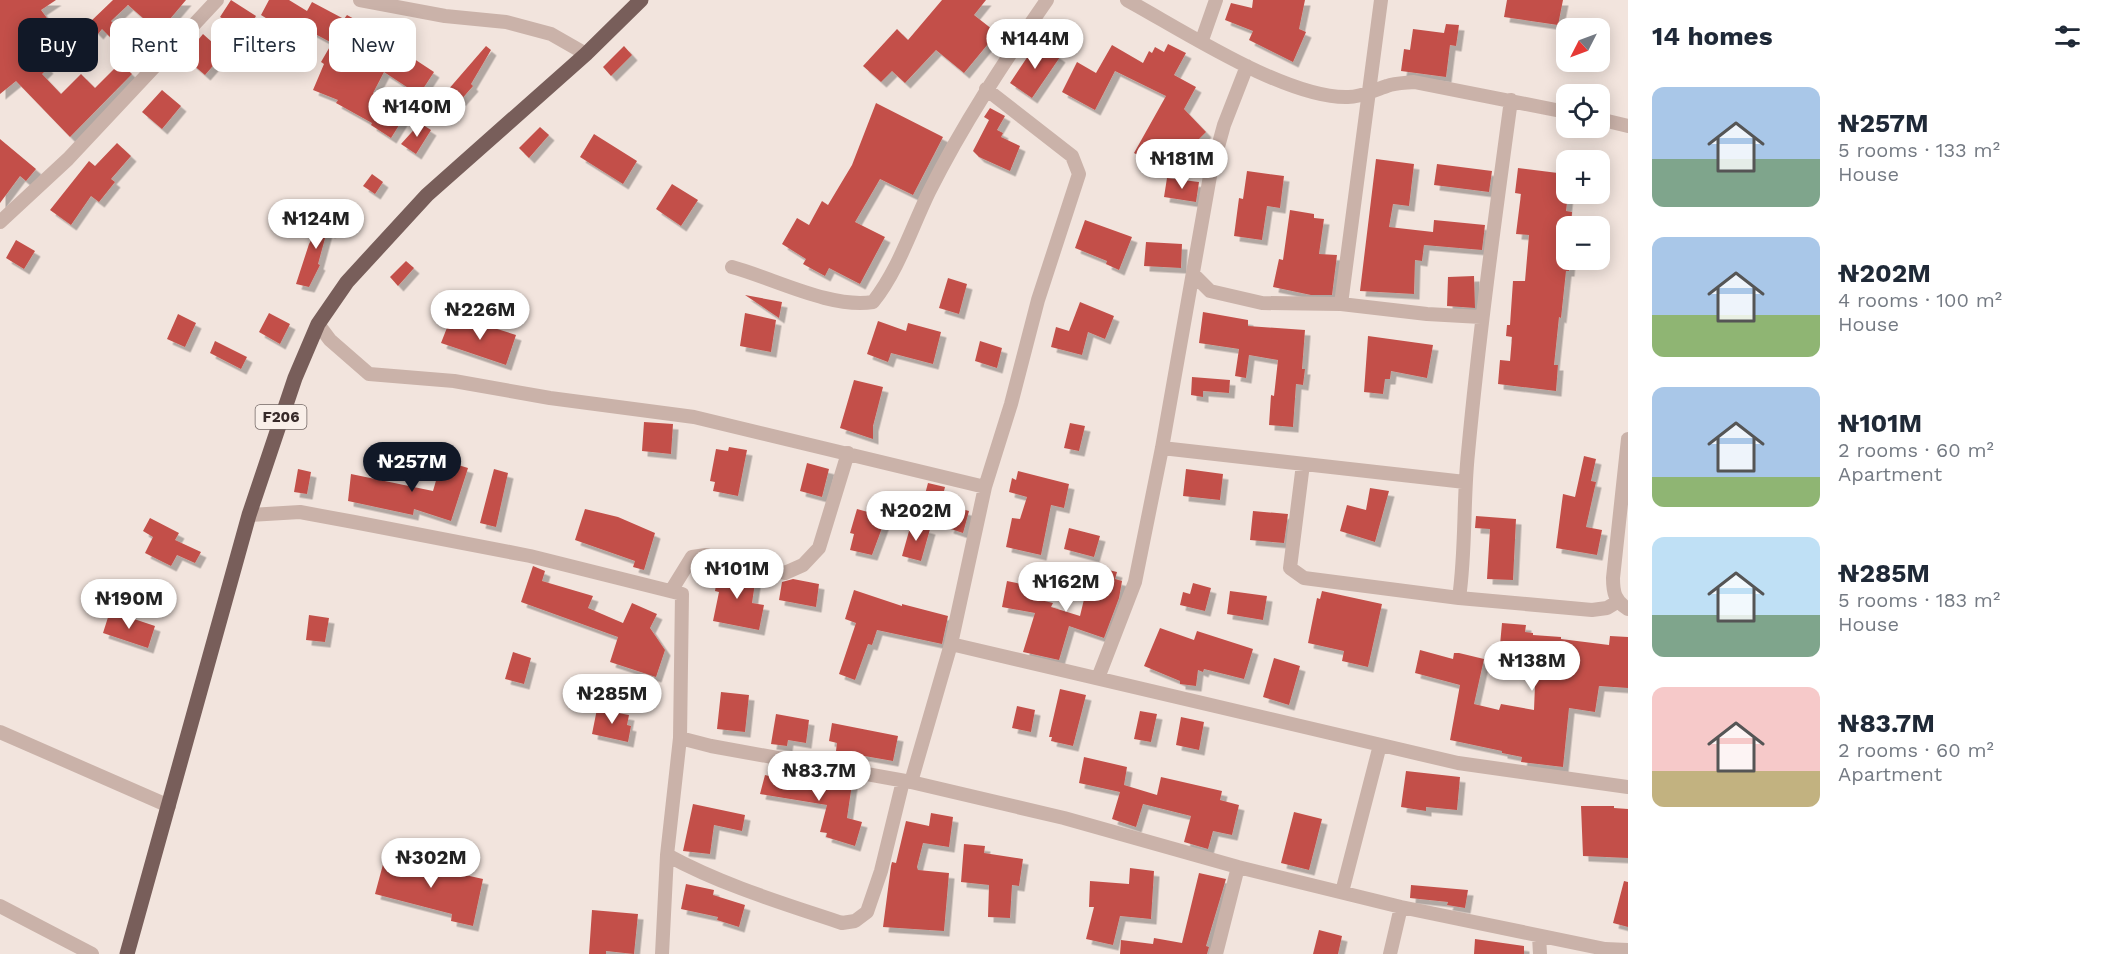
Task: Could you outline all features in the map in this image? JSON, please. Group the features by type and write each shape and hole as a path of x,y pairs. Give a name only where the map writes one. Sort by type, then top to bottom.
{"main road":[{"name":"F206","path":"127,954 170,806 249,514 295,378 318,324 347,282 427,195 586,54 641,0"}],"street":[{"path":"0,222 90,137 217,0"},
{"path":"360,0 445,16 506,22 551,34 586,54"},
{"path":"732,267 825,297 857,304 873,302 885,287 928,193 986,89 1047,0"},
{"path":"1128,0 1248,66 1280,82 1310,91 1347,98 1389,85 1414,82 1556,110"},
{"path":"1202,40 1216,0"},
{"path":"1341,304 1381,0"},
{"path":"1098,678 1135,582 1194,275 1210,176 1224,125 1248,66"},
{"path":"667,855 700,873 757,896 842,923 855,921 867,912 951,644 985,487 1011,404 1038,300 1079,174 1072,156 986,89"},
{"path":"1459,598 1465,482 1481,316 1511,100"},
{"path":"1610,122 1628,126"},
{"path":"1194,275 1210,291 1262,303 1341,304 1427,314 1481,316"},
{"path":"318,324 330,340 369,375 454,381 550,398 652,410 848,453 985,487"},
{"path":"1304,464 1290,568 1304,578 1459,598 1592,610 1623,605 1613,593 1613,578 1628,439"},
{"path":"1162,448 1465,482"},
{"path":"671,591 692,557 706,555 785,573 803,565 819,548 848,453"},
{"path":"249,514 300,512 530,556 682,594 684,604 680,738 667,855 662,954"},
{"path":"951,644 1458,763 1628,787"},
{"path":"0,732 170,806"},
{"path":"680,738 711,746 907,782 1064,818 1238,867 1401,907 1539,936 1628,950"},
{"path":"1342,892 1380,745"},
{"path":"1216,954 1238,867"},
{"path":"0,906 92,954"},
{"path":"1390,954 1401,907"},
{"path":"1539,936 1540,954"}],"building":[{"path":"0,0 56,0 41,10 47,18 18,18 18,72 44,72 42,74 61,94 81,74 95,88 111,72 132,74 70,137 16,81 0,94"},
{"path":"113,0 186,0 171,18 143,18 128,5 114,18 110,18 110,37 102,29 98,34 98,18 94,18"},
{"path":"231,0 256,16 255,18 220,17"},
{"path":"269,0 289,0 307,11 312,2 342,18 329,18 329,41 317,35 317,18 266,18 261,15"},
{"path":"942,0 986,0 974,15 997,33 964,73 936,50 905,83 892,71 881,82 863,66 897,29 908,40"},
{"path":"1253,0 1305,0 1299,29 1306,32 1293,62 1249,40 1253,31 1225,20 1231,3 1252,8"},
{"path":"1507,0 1563,0 1559,18 1556,18 1556,25 1504,17"},
{"path":"1446,24 1459,25 1456,46 1450,45 1446,77 1401,71 1404,49 1410,50 1413,29 1444,33"},
{"path":"203,34 211,41 211,68 205,75 199,70 199,39"},
{"path":"1038,41 1060,57 1032,98 1010,83"},
{"path":"1168,44 1186,53 1174,75 1196,87 1184,109 1206,132 1183,155 1170,141 1156,165 1134,153 1166,96 1115,71 1095,110 1062,92 1077,62 1096,73 1112,45 1143,63 1149,51 1152,53 1155,47 1164,52"},
{"path":"486,46 491,50 471,84 473,86 446,117 434,106"},
{"path":"624,46 632,55 611,76 603,67"},
{"path":"329,48 329,72 384,72 373,93 406,114 391,138 371,125 372,123 336,103 338,100 313,90 324,64 321,62"},
{"path":"416,60 434,72 419,95 384,72 416,72"},
{"path":"162,90 181,106 162,129 142,112"},
{"path":"876,103 943,137 913,195 880,179 855,222 885,237 860,284 829,268 825,276 803,264 806,259 782,244 797,218 809,225 822,201 828,205 852,165"},
{"path":"990,108 1005,116 997,130 1003,133 1001,137 1020,146 1010,171 979,157 973,151 989,120 984,117"},
{"path":"420,123 431,130 416,154 401,144"},
{"path":"540,127 549,135 529,158 519,148"},
{"path":"594,134 637,161 623,184 580,157"},
{"path":"0,139 36,169 26,181 20,176 0,203"},
{"path":"117,143 131,156 111,179 115,182 99,202 91,196 71,225 50,210 89,161 95,166"},
{"path":"1376,159 1414,164 1409,206 1393,204 1389,227 1433,232 1434,220 1485,225 1482,250 1424,245 1422,261 1415,260 1414,294 1360,291"},
{"path":"1437,164 1492,171 1489,192 1434,185"},
{"path":"1518,168 1556,173 1556,204 1567,204 1566,211 1572,212 1572,216 1556,216 1556,270 1569,270 1566,271 1561,318 1559,317 1554,365 1558,365 1556,391 1498,384 1500,360 1510,361 1512,337 1506,336 1507,325 1510,325 1513,281 1525,281 1529,235 1516,234 1521,194 1515,193"},
{"path":"1247,171 1284,176 1280,208 1267,206 1262,240 1234,236 1239,198 1243,199"},
{"path":"372,174 383,182 375,194 363,186"},
{"path":"1167,178 1199,182 1196,202 1164,197"},
{"path":"672,184 698,200 681,226 656,209"},
{"path":"329,208 339,216 330,233 327,231 318,264 320,265 309,287 296,284 309,244"},
{"path":"1290,210 1314,214 1314,218 1324,219 1319,254 1337,255 1332,295 1311,295 1273,287 1279,259 1283,260"},
{"path":"1085,220 1132,237 1119,270 1106,264 1107,261 1075,248"},
{"path":"16,240 35,251 24,269 6,258"},
{"path":"1146,242 1182,244 1181,268 1144,266"},
{"path":"406,261 414,268 398,286 390,277"},
{"path":"1474,276 1475,308 1447,306 1448,277"},
{"path":"948,278 967,284 959,314 939,308"},
{"path":"745,295 782,302 779,318"},
{"path":"1080,302 1114,316 1105,339 1088,332 1082,355 1051,347 1056,327 1069,331"},
{"path":"1203,312 1248,320 1248,326 1305,330 1302,369 1305,369 1303,385 1296,384 1293,427 1269,425 1271,395 1274,396 1278,360 1249,355 1246,378 1235,376 1239,349 1199,343"},
{"path":"269,313 290,324 280,344 259,332"},
{"path":"745,313 776,320 771,352 740,346"},
{"path":"178,314 196,323 185,347 167,339"},
{"path":"450,320 473,329 475,322 516,335 506,365 441,343"},
{"path":"878,321 906,331 908,323 941,332 933,364 891,353 888,362 867,354"},
{"path":"1368,336 1433,345 1427,378 1391,371 1390,379 1385,379 1383,394 1364,392"},
{"path":"215,341 247,357 241,369 210,353"},
{"path":"980,341 1002,348 997,368 975,361"},
{"path":"1192,377 1230,380 1229,393 1203,391 1203,397 1191,395"},
{"path":"854,380 883,387 873,426 873,439 840,428"},
{"path":"644,422 673,424 671,454 642,451"},
{"path":"1070,423 1085,426 1079,451 1064,448"},
{"path":"729,447 747,450 738,496 713,491 715,482 710,481 716,449 728,451"},
{"path":"1584,456 1596,459 1591,481 1596,482 1586,527 1602,530 1597,555 1556,548 1563,494 1575,497"},
{"path":"442,460 468,468 451,521 414,509 413,515 348,501 351,474 433,491"},
{"path":"807,463 829,469 822,497 800,491"},
{"path":"298,469 311,472 307,494 294,492"},
{"path":"494,469 508,473 496,527 480,523"},
{"path":"1186,469 1223,474 1220,500 1183,496"},
{"path":"1018,471 1069,484 1064,508 1051,505 1041,555 1006,547 1012,518 1020,519 1027,497 1009,492 1012,478 1016,480"},
{"path":"928,483 945,487 941,503 924,498"},
{"path":"1370,488 1389,491 1375,542 1340,531 1347,505 1366,510"},
{"path":"955,507 969,511 963,533 948,528"},
{"path":"585,509 618,517 655,533 644,570 633,567 635,561 575,540"},
{"path":"857,509 886,517 872,555 850,550 854,534 850,533"},
{"path":"1253,511 1288,514 1284,543 1250,540"},
{"path":"1476,516 1516,519 1513,580 1487,579 1490,529 1475,528"},
{"path":"150,518 179,533 175,540 201,552 195,563 177,555 171,566 145,553 153,537 143,531"},
{"path":"911,524 930,529 921,561 902,556"},
{"path":"1069,528 1100,536 1094,557 1064,549"},
{"path":"533,566 545,571 542,581 593,596 588,608 623,623 632,603 657,614 650,628 665,650 656,677 610,662 618,637 521,602"},
{"path":"1092,566 1117,572 1115,579 1122,581 1119,598 1104,638 1069,626 1059,660 1023,652 1035,613 1002,607 1007,581 1035,587 1032,598 1053,603 1051,607 1080,616"},
{"path":"719,567 756,576 752,603 764,605 759,630 713,621 719,592 715,591"},
{"path":"793,579 819,584 816,607 779,600 782,582"},
{"path":"1193,583 1211,588 1205,611 1180,605 1183,592 1190,594"},
{"path":"854,590 902,606 902,604 948,616 942,644 877,630 872,645 868,644 855,680 839,674 856,623 845,619"},
{"path":"1230,591 1267,596 1263,620 1227,614"},
{"path":"1322,591 1382,604 1368,667 1342,661 1344,651 1308,643 1317,598 1320,599"},
{"path":"110,611 155,626 148,648 103,633"},
{"path":"309,615 329,618 325,642 306,640"},
{"path":"1502,623 1526,625 1525,632 1533,633 1533,635 1609,645 1610,636 1628,637 1628,688 1599,686 1595,712 1569,708 1563,767 1521,762 1522,757 1450,740 1460,685 1415,673 1420,650 1453,659 1454,653 1459,653 1484,659 1474,704 1499,710 1501,704 1534,710 1536,660 1499,656"},
{"path":"1160,628 1194,640 1197,631 1253,649 1244,679 1204,669 1203,672 1198,670 1196,686 1180,684 1180,681 1144,666"},
{"path":"513,652 531,658 524,684 505,679"},
{"path":"1274,658 1300,666 1289,705 1263,697"},
{"path":"1060,689 1086,695 1073,746 1051,741 1052,737 1049,737"},
{"path":"721,692 749,695 745,732 717,729"},
{"path":"1017,706 1035,710 1031,732 1012,728"},
{"path":"597,709 629,715 627,725 631,726 628,742 592,734"},
{"path":"1140,711 1157,714 1151,742 1134,739"},
{"path":"776,714 809,720 806,743 788,740 787,746 771,744"},
{"path":"1181,717 1204,722 1199,750 1176,745"},
{"path":"832,723 898,736 893,761 836,751 837,743 829,741"},
{"path":"1084,757 1127,767 1124,785 1157,795 1161,777 1222,791 1220,800 1239,805 1232,835 1213,831 1208,849 1184,842 1191,816 1143,804 1136,827 1112,819 1120,792 1079,783"},
{"path":"1406,771 1460,777 1457,810 1426,807 1426,811 1401,807"},
{"path":"774,773 804,780 804,777 852,784 847,818 862,822 855,846 826,837 827,833 820,832 827,805 760,794 765,775 773,777"},
{"path":"693,804 745,815 742,831 714,825 710,854 683,851"},
{"path":"1581,806 1614,806 1614,808 1628,809 1628,858 1583,856"},
{"path":"1294,812 1322,819 1309,870 1281,863"},
{"path":"931,813 953,817 949,847 923,843 917,867 918,870 949,873 944,931 883,927 891,866 892,862 896,863 906,821 929,826"},
{"path":"964,844 985,846 984,853 1023,859 1019,886 1012,885 1010,918 988,917 989,885 961,882"},
{"path":"385,857 483,879 473,926 451,921 452,914 375,894"},
{"path":"1130,868 1154,871 1151,919 1120,916 1113,945 1086,939 1094,907 1089,907 1090,881 1129,884"},
{"path":"1199,873 1226,879 1206,946 1209,947 1207,954 1120,954 1121,940 1153,944 1154,938 1182,943"},
{"path":"1624,881 1628,882 1628,927 1613,923"},
{"path":"686,884 714,890 713,895 745,905 739,927 717,920 718,917 681,909"},
{"path":"1411,885 1468,890 1465,908 1447,905 1448,902 1410,898"},
{"path":"592,910 638,914 634,954 606,951 606,954 589,954"},
{"path":"1319,930 1342,936 1338,954 1313,954"},
{"path":"1475,939 1524,946 1524,954 1474,954"}]}
